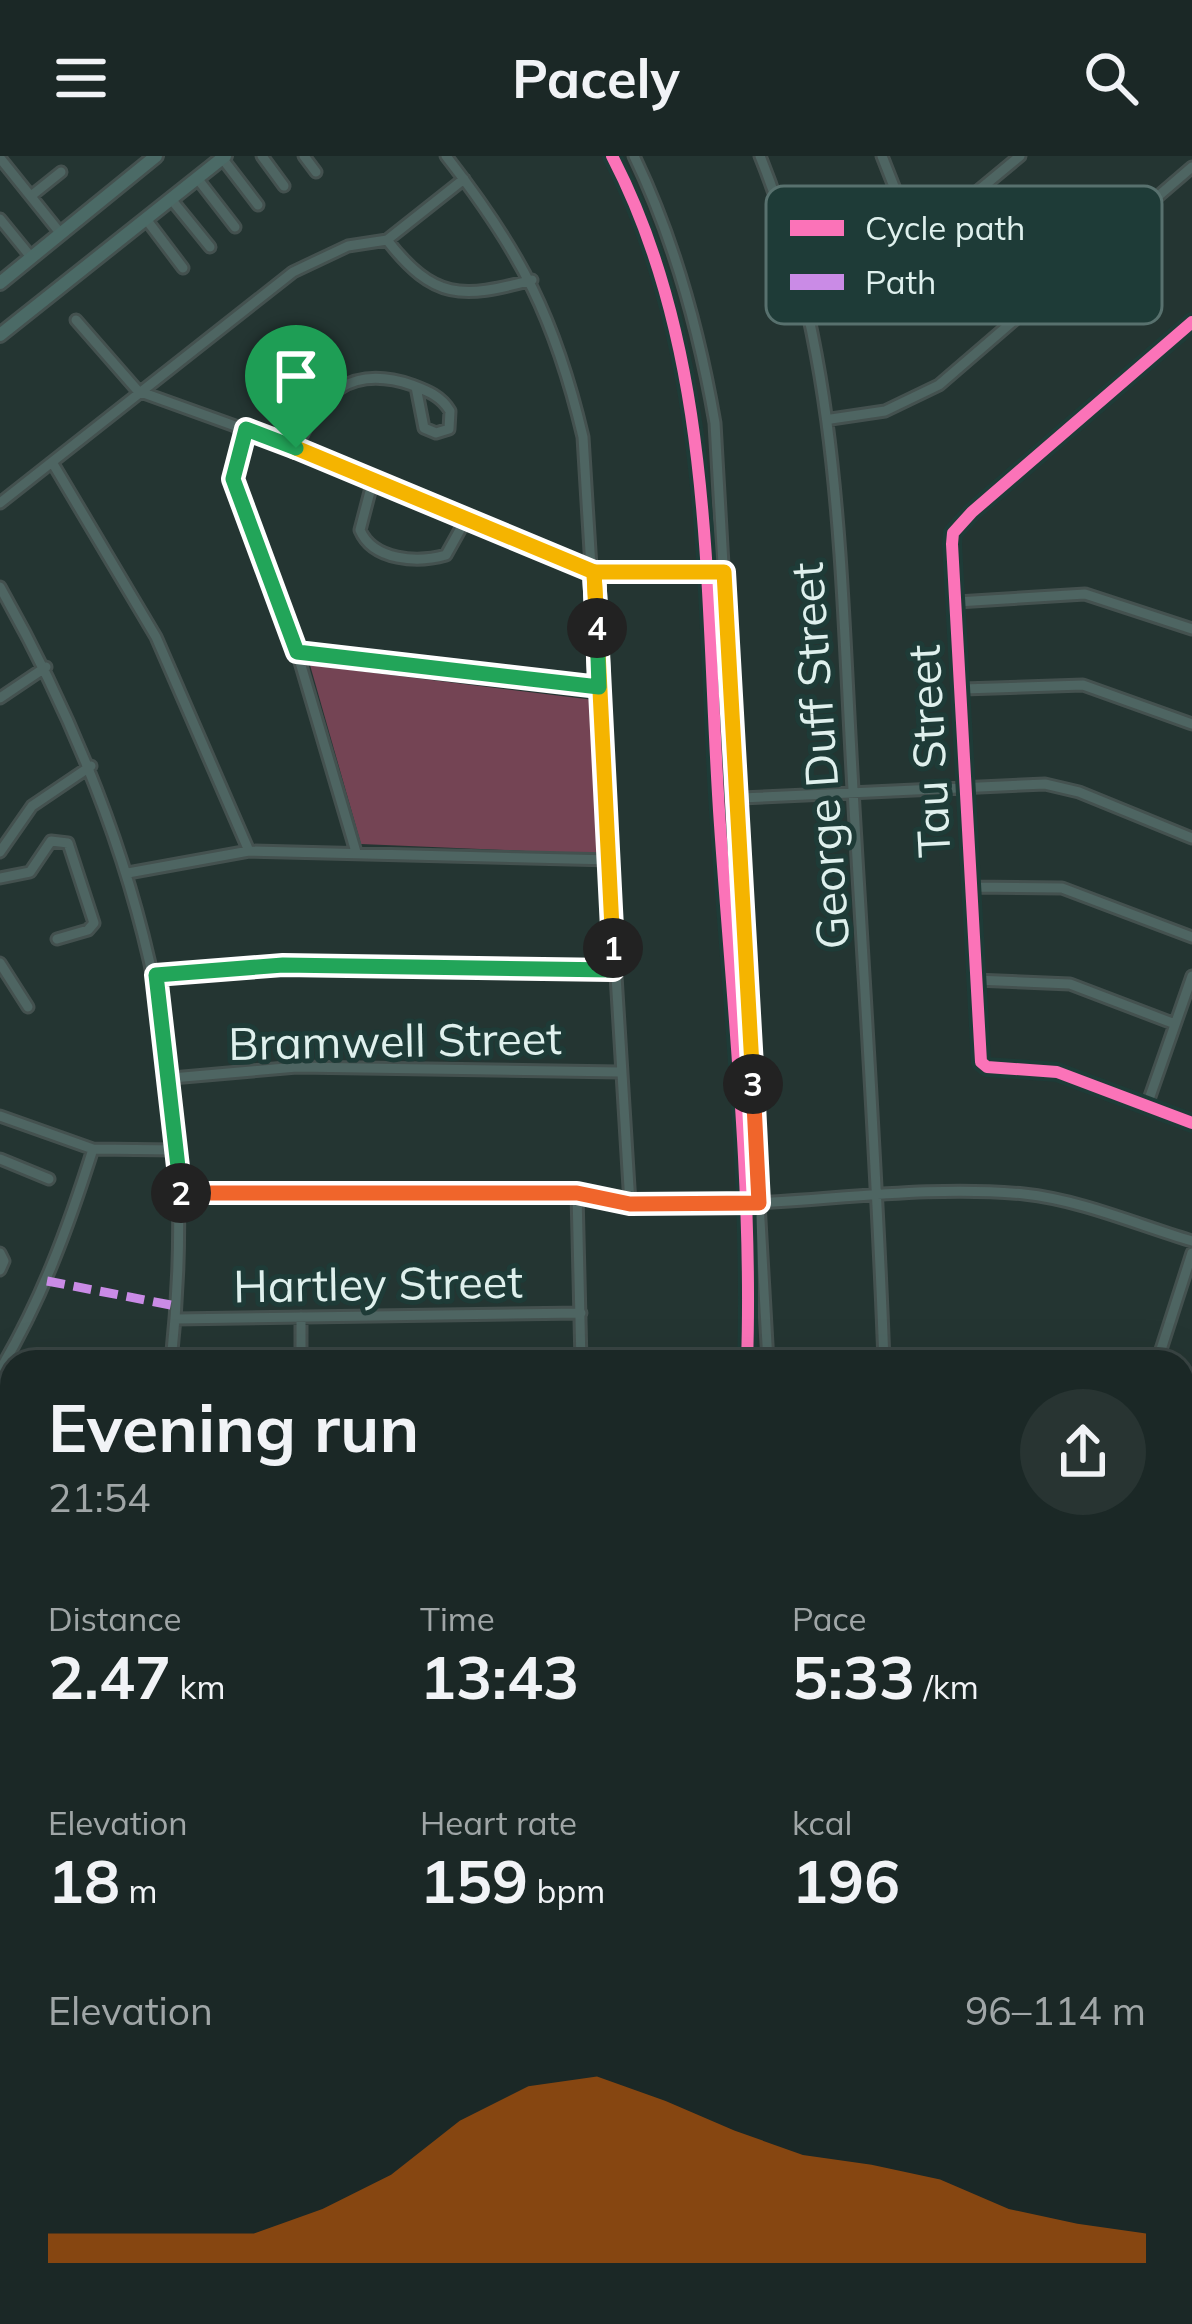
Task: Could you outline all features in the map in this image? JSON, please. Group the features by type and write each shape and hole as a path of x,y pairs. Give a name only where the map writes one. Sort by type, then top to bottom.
{"main road":[{"path":"0,283 156,156"},
{"path":"0,335 223,157"}],"street":[{"path":"262,156 284,186"},
{"path":"304,156 316,172"},
{"path":"446,156 532,280 563,354 583,437 630,1204"},
{"path":"612,156 662,280 685,373 704,573 747,1350"},
{"path":"634,156 656,201 704,356 715,423 740,799 767,1350"},
{"name":"George Duff Street","path":"760,156 770,186"},
{"path":"882,156 894,186"},
{"path":"984,186 1020,156"},
{"path":"223,157 258,205"},
{"path":"4,158 61,233"},
{"path":"1162,192 1192,166"},
{"path":"31,196 61,172"},
{"path":"197,178 235,227"},
{"path":"0,503 138,391 315,258 387,240 464,179"},
{"path":"171,199 210,247"},
{"path":"0,219 32,257"},
{"path":"146,219 183,268"},
{"path":"387,240 412,271 444,291 473,293 532,280"},
{"path":"76,320 138,391 296,448 594,572 724,572"},
{"name":"Tau Street","path":"1192,322 958,526 952,544 983,1065 1057,1072 1192,1123"},
{"name":"George Duff Street","path":"813,324 830,419 884,1350"},
{"path":"830,419 885,411 939,385 1009,324"},
{"path":"296,448 321,401 346,381 380,377 416,387 447,406 448,429 436,434 424,428 416,387"},
{"path":"246,429 233,479 297,652 356,852"},
{"path":"52,462 156,637 249,851"},
{"path":"373,480 361,536 388,554 421,559 446,555 466,519"},
{"path":"0,587 46,668 91,766 156,975 172,1078 182,1196 172,1350"},
{"name":"Tau Street","path":"957,602 1085,594 1192,629"},
{"path":"297,652 599,687"},
{"path":"0,698 46,668"},
{"path":"964,689 1083,685 1192,724"},
{"path":"0,852 32,806 91,766"},
{"path":"718,799 1064,787 1192,838"},
{"path":"0,878 30,872 51,842 68,843 94,923 57,939"},
{"path":"128,874 249,851 612,860"},
{"path":"971,887 1062,887 1192,937"},
{"path":"0,963 28,1007"},
{"path":"156,975 283,965 613,970"},
{"path":"1147,1105 1192,976"},
{"path":"975,980 1070,984 1175,1024"},
{"name":"Bramwell Street","path":"172,1078 297,1067 620,1072"},
{"path":"0,1116 93,1149 177,1150"},
{"path":"12,1350 62,1246 93,1149"},
{"path":"0,1160 49,1179"},
{"path":"182,1196 577,1193 630,1204 742,1204 1025,1194 1192,1241"},
{"path":"577,1193 581,1350"},
{"path":"0,1252 4,1261 0,1270"},
{"path":"1161,1350 1192,1253"},
{"name":"Hartley Street","path":"176,1319 581,1313"},
{"path":"301,1317 301,1350"}],"shaded area":[{"path":"310,665 594,700 599,854 361,844"}],"marked path":[{"path":"47,1281 176,1306"}],"cycle path":[{"path":"612,156 646,234 671,315 700,483 744,1162 747,1350"},
{"path":"1192,322 972,512 953,533 952,544 981,1062 987,1067 1057,1072 1192,1123"}],"route":[{"path":"296,448 246,429 232,471 297,652 599,687 594,572 724,572 759,1203 630,1204 577,1193 182,1196 172,1078 156,975 283,965 613,970 612,860 594,572 296,448"}]}
